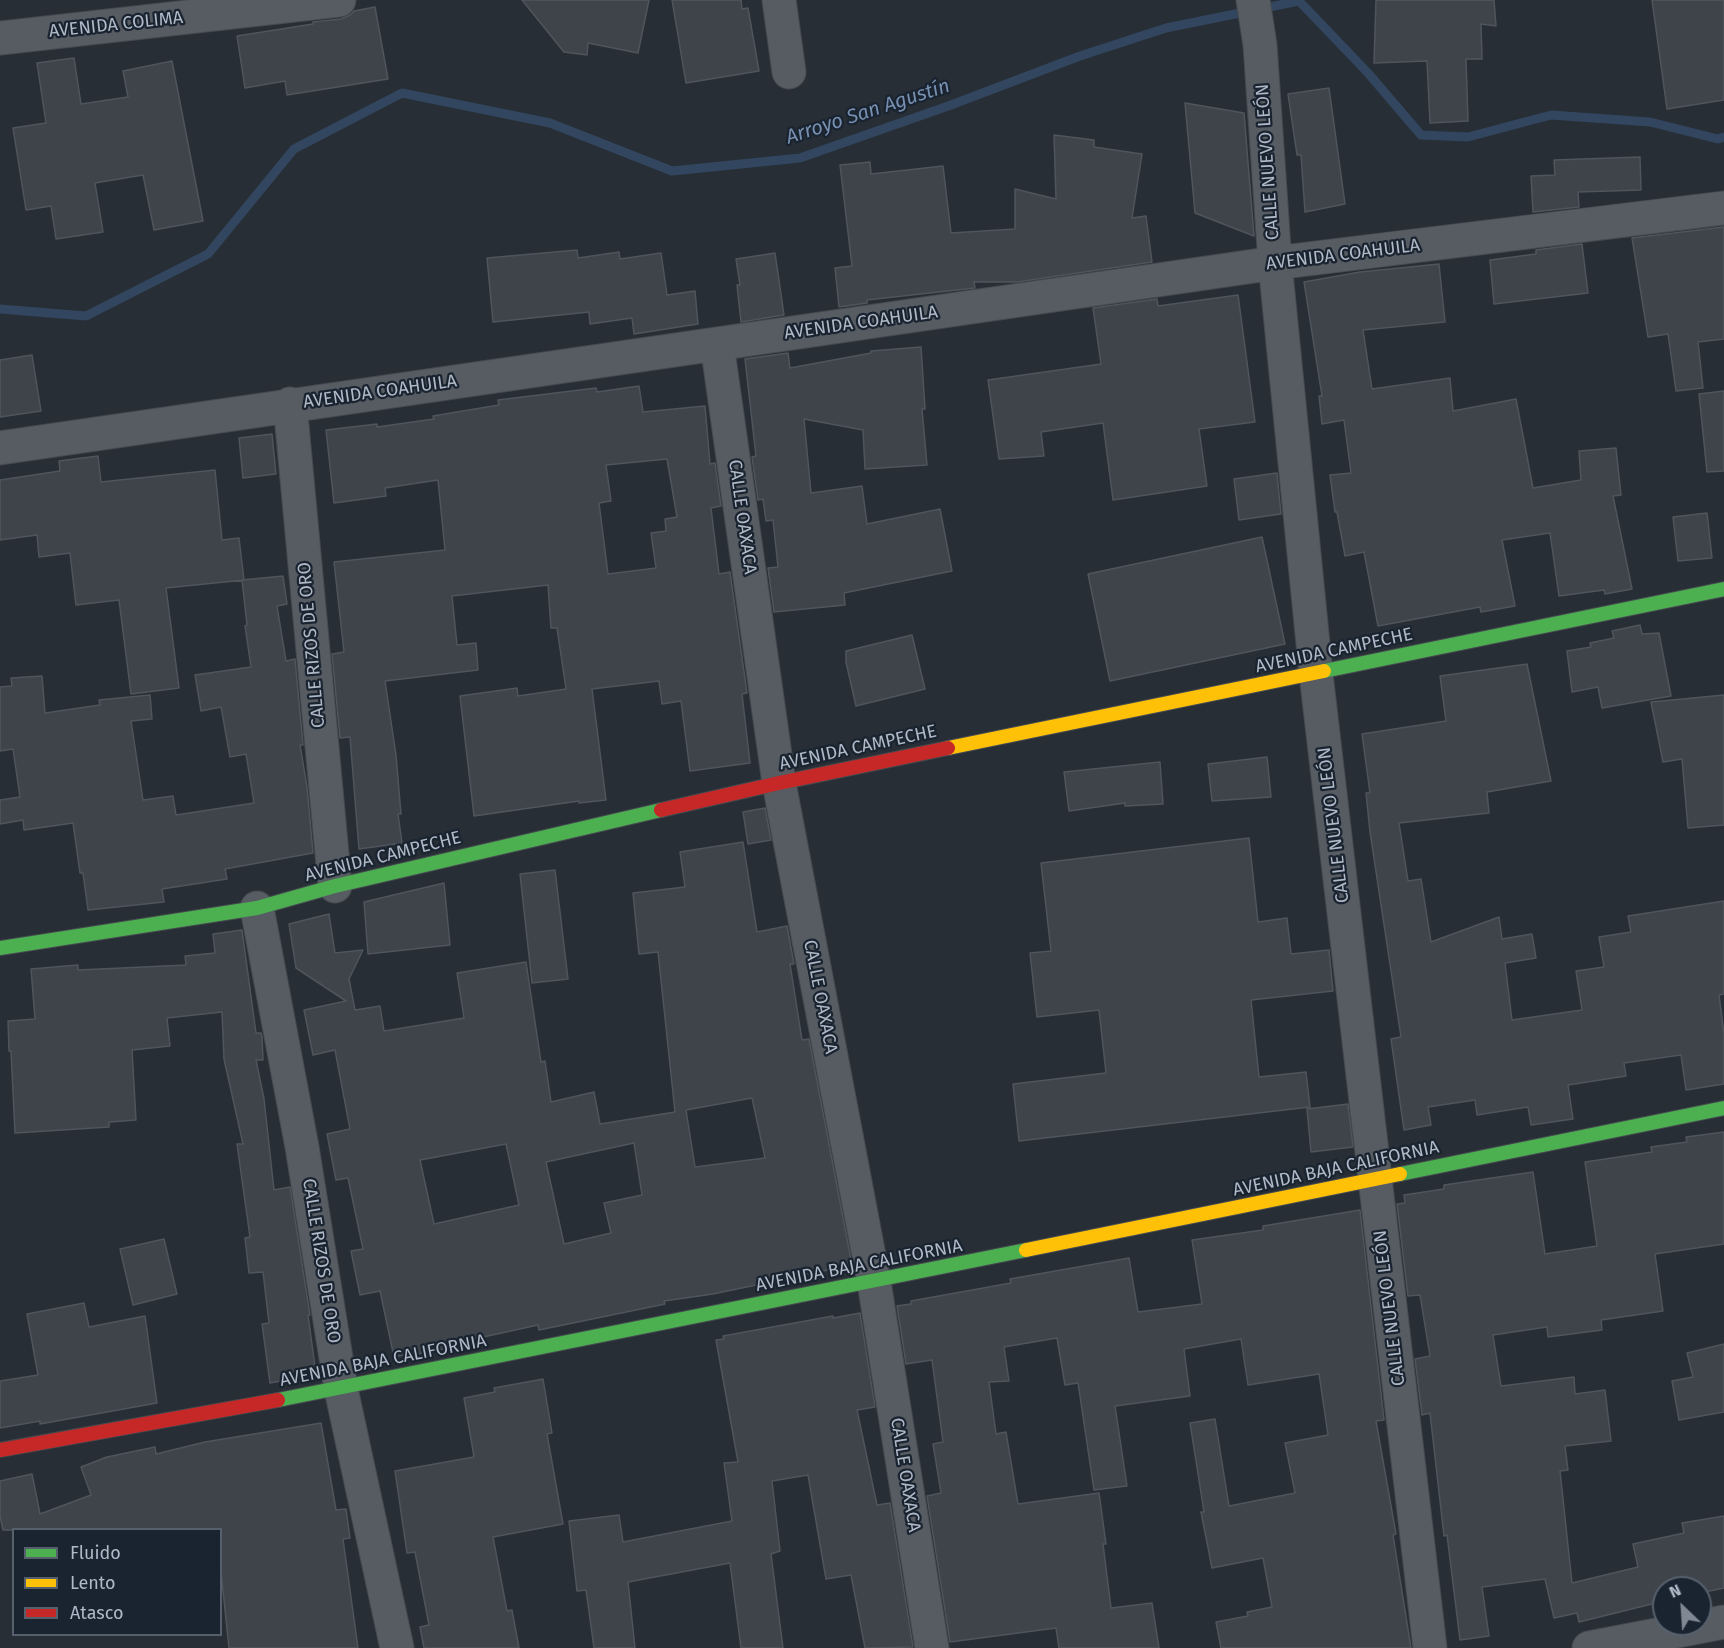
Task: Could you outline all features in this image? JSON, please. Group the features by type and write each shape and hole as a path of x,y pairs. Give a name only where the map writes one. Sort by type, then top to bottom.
{"street":[{"name":"AVENIDA COLIMA","path":"0,38 339,0"},
{"path":"780,0 789,72"},
{"name":"CALLE NUEVO LEÓN","path":"1253,0 1260,45 1275,262 1316,674 1430,1648"},
{"name":"AVENIDA COAHUILA","path":"0,448 1275,262 1724,208"},
{"name":"CALLE OAXACA","path":"717,344 779,783 874,1282 932,1648"},
{"name":"CALLE RIZOS DE ORO","path":"290,404 335,886"},
{"name":"AVENIDA CAMPECHE","path":"0,948 257,908 335,886 779,783 1724,589"},
{"name":"CALLE RIZOS DE ORO","path":"257,908 302,1147 341,1389 397,1648"},
{"name":"AVENIDA BAJA CALIFORNIA","path":"0,1450 341,1389 1724,1108"},
{"path":"1589,1648 1724,1622"}],"building":[{"path":"522,0 649,0 638,53 588,43 587,55 564,52"},
{"path":"672,0 741,0 742,9 748,8 759,71 686,83"},
{"path":"1376,0 1494,0 1496,26 1481,24 1482,59 1466,59 1468,121 1430,123 1427,61 1374,63"},
{"path":"1652,0 1724,0 1724,100 1667,109"},
{"path":"375,7 388,79 287,95 285,81 245,88 237,36 341,19 354,11"},
{"path":"74,58 81,104 128,97 123,71 172,61 203,221 154,230 143,175 95,183 103,232 56,239 51,206 26,210 13,128 46,123 37,63"},
{"path":"1329,88 1345,204 1305,212 1301,155 1297,155 1288,94"},
{"path":"1185,103 1244,113 1254,236 1195,213"},
{"path":"1054,135 1094,140 1094,147 1142,154 1132,218 1146,216 1152,262 1017,282 974,282 975,288 867,300 867,303 839,307 835,268 852,266 840,165 870,162 871,174 943,166 951,233 1015,229 1015,189 1056,199"},
{"path":"1640,157 1641,190 1578,192 1579,207 1533,212 1531,176 1555,175 1554,160"},
{"path":"1724,227 1724,339 1698,342 1703,388 1676,391 1668,334 1648,337 1632,238"},
{"path":"1582,244 1588,293 1494,304 1490,260 1536,254 1536,250"},
{"path":"577,250 578,258 619,252 620,259 661,253 667,295 695,291 698,324 634,334 632,318 590,324 589,312 493,322 487,258"},
{"path":"775,253 784,315 741,322 737,285 740,285 736,259"},
{"path":"1439,264 1445,322 1363,330 1372,389 1450,378 1453,411 1516,399 1533,488 1581,480 1579,451 1616,448 1621,495 1613,496 1632,589 1605,594 1604,590 1559,596 1550,533 1502,540 1515,606 1481,612 1480,607 1378,626 1364,552 1345,556 1337,512 1335,512 1330,475 1351,473 1344,420 1322,424 1319,396 1322,396 1304,282 1360,272"},
{"path":"1238,295 1255,422 1199,429 1207,486 1113,500 1103,423 1041,432 1044,456 999,459 988,380 1101,364 1093,308 1157,299 1158,306"},
{"path":"921,347 925,409 922,409 927,465 865,469 863,430 804,419 811,493 862,486 867,524 940,509 952,571 844,593 845,605 774,612 768,568 778,567 773,520 766,521 763,499 758,500 752,457 756,456 745,359 788,353 790,368 871,353 871,351"},
{"path":"32,355 41,411 0,417 0,360"},
{"path":"639,386 643,412 705,406 710,464 715,463 721,506 711,508 719,574 730,572 747,693 742,694 750,763 690,771 681,701 662,704 659,681 592,689 606,800 579,803 579,801 474,816 460,696 517,688 518,696 566,689 557,628 551,628 548,585 452,596 457,645 476,643 478,670 385,681 396,755 401,814 398,814 402,843 359,849 350,737 340,738 332,654 344,652 334,562 445,550 438,480 385,488 386,496 334,503 326,430 377,424 377,427 434,419 433,416 499,405 498,400 596,388 597,392","holes":["667,459 677,517 665,519 666,531 651,533 656,568 608,574 599,503 611,501 606,465"]},
{"path":"1724,391 1724,471 1707,472 1699,394"},
{"path":"272,434 276,474 243,478 239,438"},
{"path":"98,456 101,482 215,470 222,540 239,538 244,580 166,588 179,688 131,694 119,600 76,605 70,553 39,557 37,535 0,540 0,480 60,471 59,461"},
{"path":"1277,473 1281,514 1239,520 1234,479"},
{"path":"1707,513 1712,558 1678,561 1673,517"},
{"path":"1262,537 1285,644 1110,681 1088,574"},
{"path":"283,576 287,604 277,606 286,661 295,659 303,745 300,745 307,787 313,853 225,869 227,879 162,889 164,902 88,910 73,823 24,830 23,820 0,824 0,800 20,797 13,749 0,751 0,687 12,686 11,678 42,676 45,713 100,705 99,700 150,695 152,719 131,721 143,800 173,796 176,815 254,803 246,754 230,757 221,707 201,711 195,675 251,667 242,580"},
{"path":"1640,625 1642,634 1659,633 1671,696 1602,708 1598,687 1572,692 1567,651 1591,647 1590,643 1614,638 1612,631"},
{"path":"912,635 925,689 856,706 846,662 846,651"},
{"path":"1527,664 1551,781 1487,792 1489,813 1399,823 1408,881 1421,879 1431,942 1499,917 1502,939 1532,934 1536,958 1505,963 1512,1020 1582,1010 1576,971 1604,967 1599,937 1631,932 1628,916 1724,901 1724,994 1719,995 1724,1034 1724,1084 1686,1090 1681,1055 1624,1063 1626,1076 1568,1085 1573,1119 1531,1125 1528,1107 1477,1115 1475,1100 1428,1107 1431,1125 1404,1130 1391,1039 1401,1037 1370,832 1366,793 1370,793 1362,734 1446,721 1440,676"},
{"path":"1724,695 1724,825 1688,828 1682,759 1663,762 1651,702"},
{"path":"1267,757 1271,797 1212,801 1208,764"},
{"path":"1160,762 1163,804 1125,806 1125,803 1069,811 1064,772"},
{"path":"765,808 771,840 748,844 743,812"},
{"path":"1249,838 1258,922 1287,918 1291,954 1329,950 1333,991 1251,1000 1259,1077 1306,1072 1310,1107 1019,1141 1013,1084 1106,1073 1099,1010 1037,1017 1030,953 1051,951 1041,863"},
{"path":"743,842 757,932 787,926 794,964 790,964 802,1040 809,1039 852,1265 713,1294 664,1301 665,1304 539,1330 538,1325 447,1345 447,1348 394,1357 380,1291 360,1295 351,1251 363,1249 348,1178 336,1180 327,1134 350,1129 335,1050 313,1055 304,1010 346,1001 296,968 289,924 329,914 335,953 363,950 349,979 355,1010 380,1006 384,1031 464,1018 457,973 526,962 541,1062 545,1061 551,1102 594,1092 600,1124 675,1112 658,952 639,954 633,893 685,887 680,852","holes":["752,1098 765,1158 695,1167 686,1110","634,1143 642,1195 604,1203 611,1233 564,1244 546,1162","506,1144 519,1205 434,1224 420,1160"]},
{"path":"555,870 568,979 532,983 520,874"},
{"path":"444,883 450,945 368,954 364,902"},
{"path":"242,930 256,1033 261,1033 262,1037 263,1060 256,1060 264,1099 274,1190 290,1187 310,1315 308,1315 316,1374 270,1383 262,1324 269,1323 263,1272 249,1273 245,1238 250,1237 237,1144 243,1144 224,1059 222,1012 167,1018 170,1046 132,1050 136,1120 109,1122 109,1127 15,1133 11,1051 9,1051 8,1021 35,1019 31,969 78,965 78,970 186,965 185,956 215,953 213,934"},
{"path":"1348,1104 1353,1147 1311,1152 1307,1109"},
{"path":"1724,1132 1724,1244 1655,1254 1663,1311 1601,1320 1602,1330 1548,1337 1547,1327 1493,1335 1501,1386 1574,1377 1575,1394 1605,1390 1611,1441 1565,1446 1568,1470 1560,1471 1572,1583 1638,1567 1633,1544 1684,1533 1682,1523 1724,1516 1724,1588 1712,1590 1712,1576 1652,1576 1652,1604 1579,1622 1577,1613 1554,1618 1545,1579 1482,1587 1489,1636 1460,1640 1447,1535 1444,1536 1430,1413 1422,1415 1415,1359 1430,1356 1420,1295 1408,1296 1397,1204 1405,1203 1404,1195 1444,1189 1444,1185 1533,1172 1545,1254 1597,1246 1585,1162 1652,1152 1651,1147 1687,1142 1686,1137"},
{"path":"1360,1210 1384,1420 1376,1421 1396,1534 1393,1535 1411,1648 1221,1648 1216,1622 1248,1616 1247,1612 1272,1607 1263,1558 1212,1568 1201,1512 1204,1512 1190,1423 1215,1419 1229,1506 1295,1493 1285,1443 1328,1435 1319,1374 1248,1385 1241,1339 1184,1349 1190,1396 1115,1406 1127,1486 1094,1490 1078,1383 1065,1385 1057,1338 1004,1347 1009,1381 989,1382 996,1434 1006,1432 1018,1504 1099,1493 1111,1608 1152,1603 1159,1648 1059,1648 1056,1628 950,1642 927,1496 941,1493 933,1444 943,1442 932,1360 906,1364 897,1306 911,1304 911,1301 1011,1283 1010,1279 1129,1258 1138,1312 1202,1304 1192,1240 1263,1230 1263,1226"},
{"path":"164,1239 177,1294 133,1305 120,1249"},
{"path":"84,1303 89,1327 145,1316 157,1403 40,1424 40,1421 0,1428 0,1381 38,1375 27,1314"},
{"path":"860,1313 875,1407 857,1410 877,1505 890,1503 913,1647 865,1648 851,1575 826,1579 808,1475 772,1481 780,1551 771,1554 783,1648 741,1648 730,1563 628,1582 635,1648 594,1648 586,1590 577,1591 569,1521 619,1515 623,1542 732,1521 724,1463 738,1462 716,1340 724,1339 723,1336"},
{"path":"1724,1344 1724,1412 1679,1420 1672,1381 1693,1377 1687,1353"},
{"path":"543,1379 552,1433 547,1434 563,1524 493,1537 507,1611 512,1610 519,1648 424,1648 420,1627 429,1625 415,1552 407,1553 395,1471 474,1457 464,1398 495,1392 494,1388"},
{"path":"321,1423 336,1510 346,1509 350,1538 343,1539 358,1648 229,1648 222,1581 222,1528 12,1528 12,1530 3,1530 0,1516 0,1481 32,1474 40,1514 91,1495 81,1467 107,1457 155,1447 156,1454 205,1442"}],"waterway":[{"name":"Arroyo San Agustín","path":"0,309 86,316 208,254 294,149 402,93 550,123 672,171 800,158 951,105 1080,56 1166,28 1299,1 1368,73 1421,135 1468,137 1551,115 1650,122 1718,139 1724,137"}],"traffic: fast":[{"path":"1324,671 1724,589"},
{"path":"0,948 257,908 335,886 661,810"},
{"path":"1400,1174 1724,1108"},
{"path":"278,1400 1026,1250"}],"traffic: slow":[{"path":"948,748 1324,671"},
{"path":"1026,1250 1400,1174"}],"traffic: jam":[{"path":"661,810 948,748"},
{"path":"0,1450 278,1400"}]}
